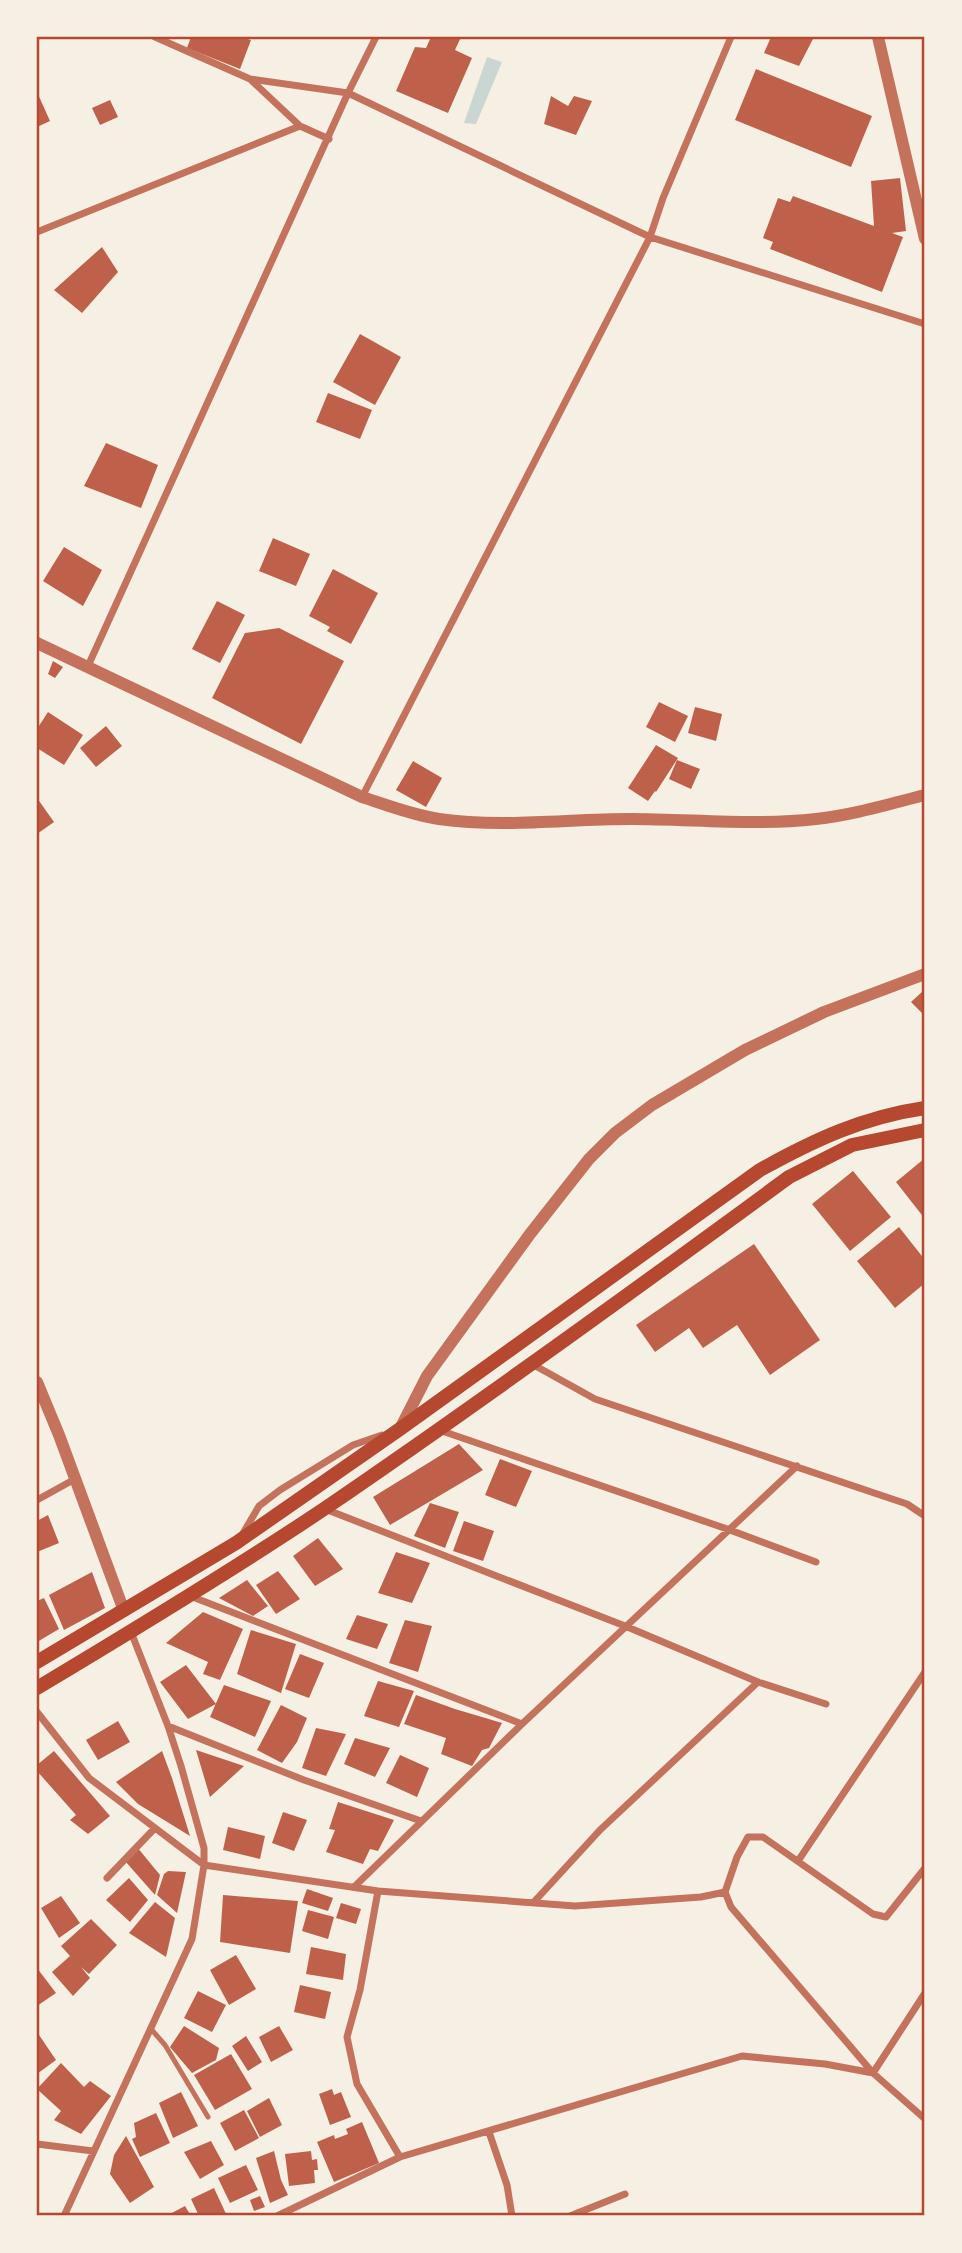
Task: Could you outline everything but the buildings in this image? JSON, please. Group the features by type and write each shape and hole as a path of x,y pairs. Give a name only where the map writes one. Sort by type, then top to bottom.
{"main road":[{"path":"37,1662 236,1543 400,1429 760,1170 809,1143 854,1124 895,1112 925,1108"},
{"path":"37,1688 190,1596 324,1509 789,1177 852,1145 925,1130"},
{"path":"513,1348 530,1363"},
{"path":"400,1429 411,1447"},
{"path":"124,1611 131,1632"}],"street":[{"path":"155,37 169,39 250,79 300,126 329,139"},
{"path":"88,666 348,93 376,37"},
{"path":"362,797 650,237 663,198 731,37"},
{"path":"877,37 925,239"},
{"path":"250,79 348,93 650,237 925,324"},
{"path":"37,232 300,126"},
{"path":"37,643 362,797 437,819 476,822 628,819 781,821 855,813 925,795"},
{"path":"400,1429 427,1376 530,1234 589,1158 615,1133 652,1105 745,1050 824,1012 925,974"},
{"path":"530,1363 595,1399 906,1504 925,1516"},
{"path":"37,1382 124,1611"},
{"path":"438,1430 816,1562"},
{"path":"354,1887 625,1626 797,1466"},
{"path":"37,1500 75,1479"},
{"path":"324,1509 625,1626 758,1682 826,1704"},
{"path":"190,1596 522,1724"},
{"path":"64,2216 192,1940 204,1865 204,1849 168,1726 131,1632"},
{"path":"798,1861 925,1672"},
{"path":"533,1903 600,1830 758,1682"},
{"path":"37,1712 89,1778 204,1865 378,1891 575,1906 701,1897 725,1892"},
{"path":"168,1726 304,1780 421,1821"},
{"path":"107,1878 155,1828"},
{"path":"925,1868 886,1917 873,1914 762,1837 748,1836 737,1857 725,1892 731,1907 873,2073 925,2119"},
{"path":"378,1891 359,1990 347,2036 357,2084 400,2157"},
{"path":"873,2073 925,1993"},
{"path":"278,2216 400,2157 742,2056 825,2064 873,2073"},
{"path":"489,2132 507,2185 512,2216"},
{"path":"37,2144 93,2151"},
{"path":"570,2216 625,2194"}],"lane":[{"path":"151,2028 165,2045 208,2117"}],"shaded area":[{"path":"487,57 502,62 476,124 464,123"}]}
